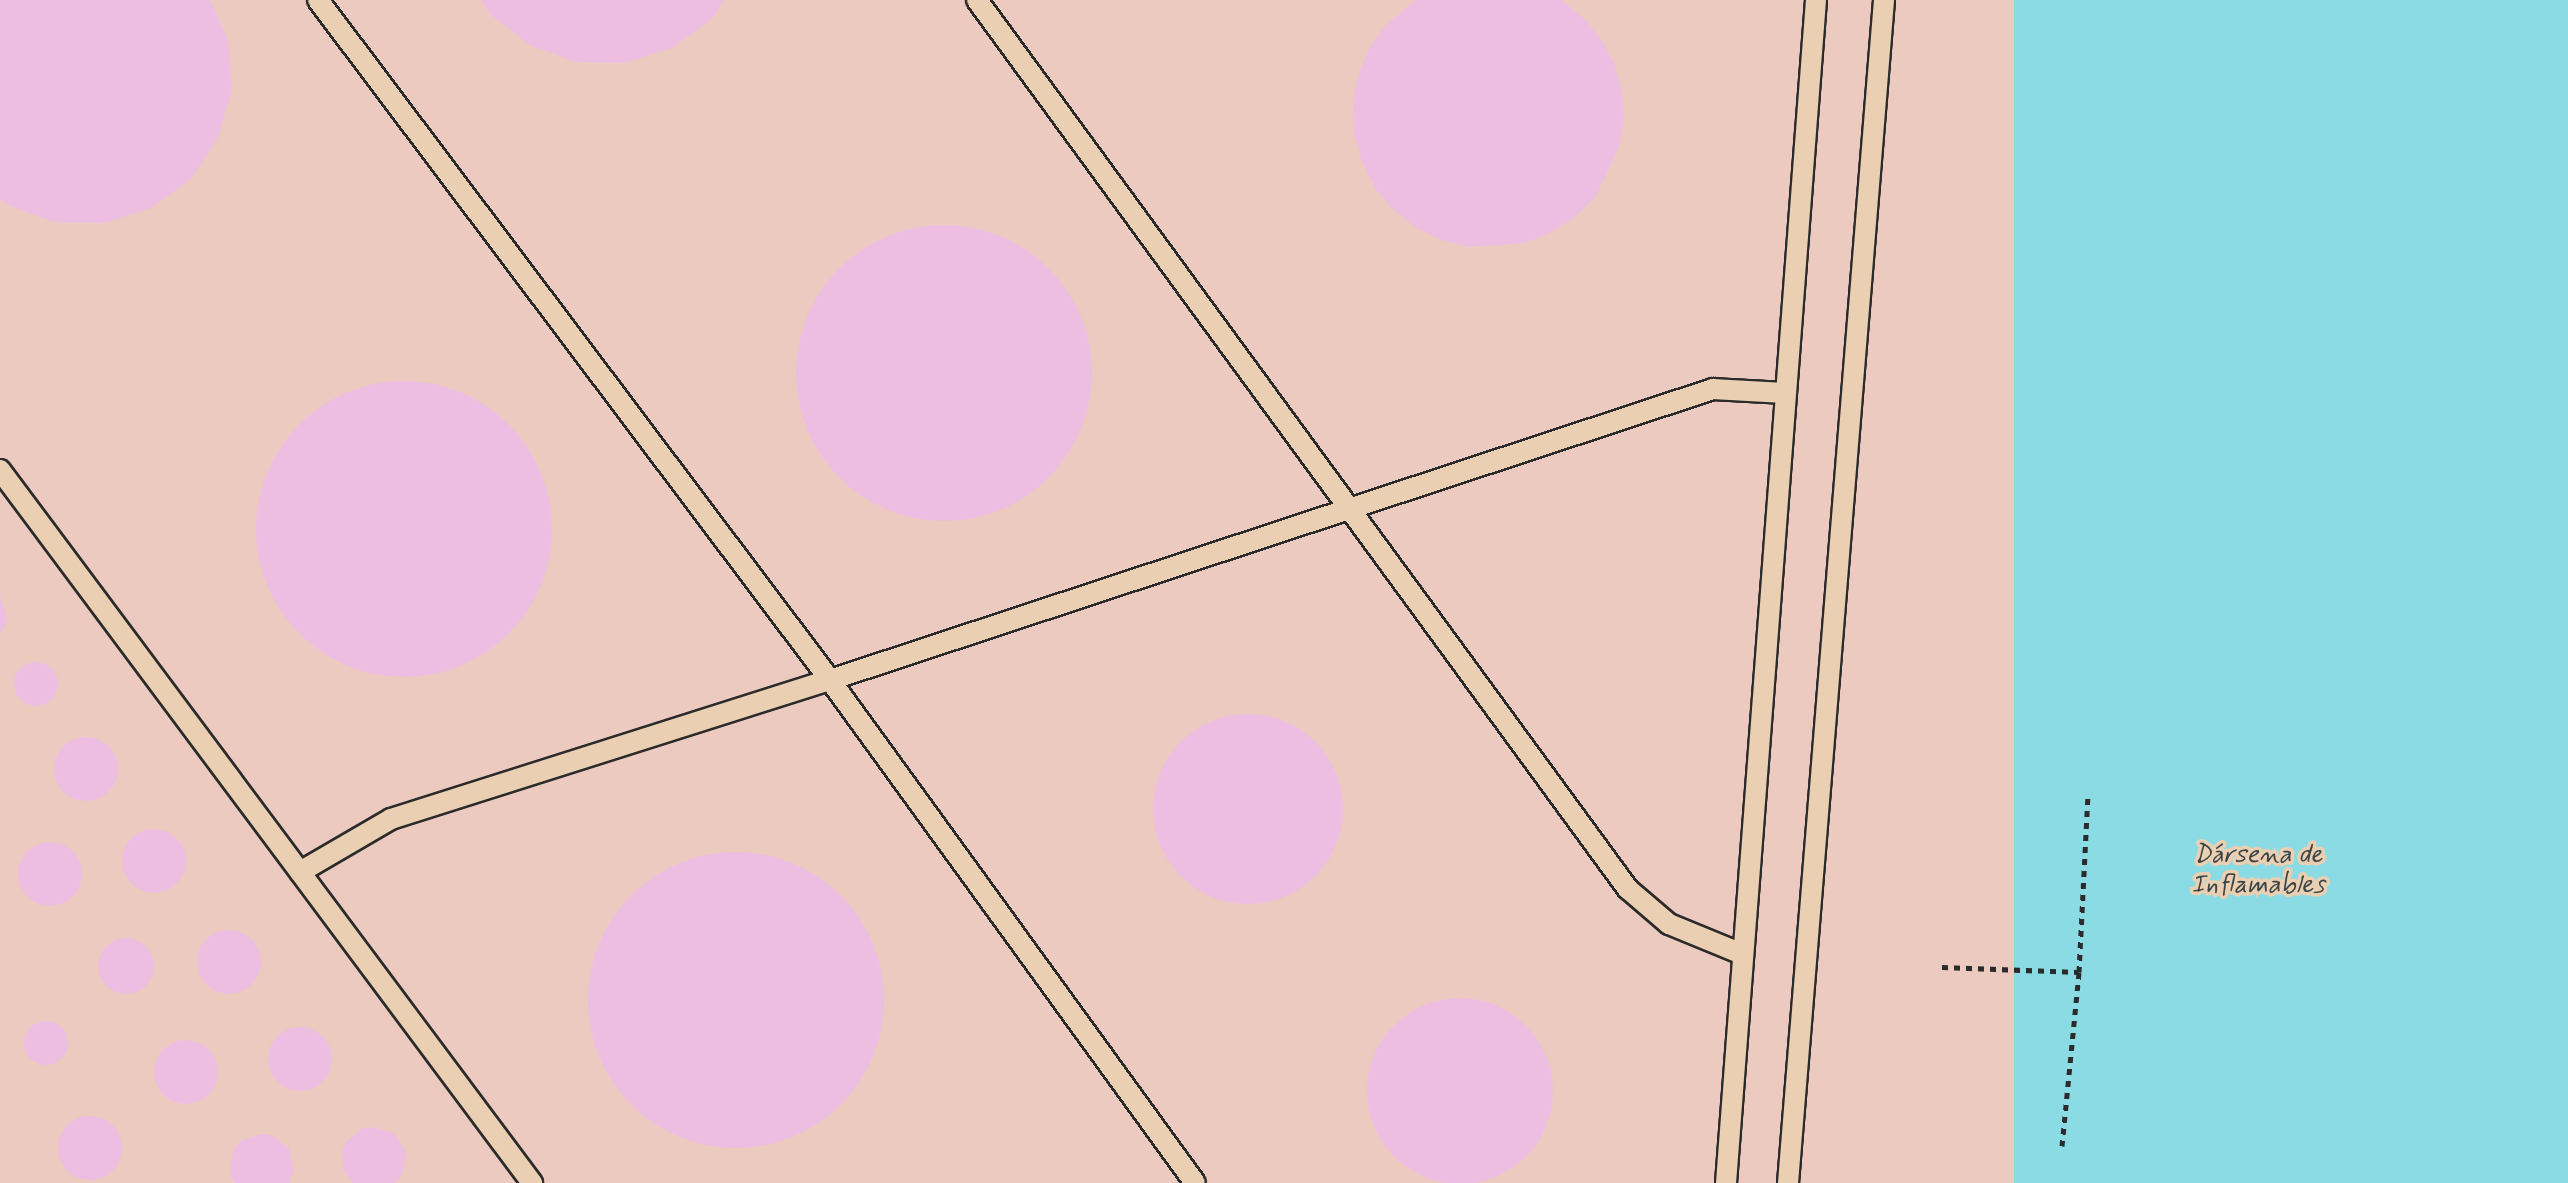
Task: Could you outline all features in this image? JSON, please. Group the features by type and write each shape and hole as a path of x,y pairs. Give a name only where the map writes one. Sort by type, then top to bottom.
{"lane":[{"path":"318,0 830,680 1195,1183"},
{"path":"977,0 1352,508 1628,889 1669,924 1742,954"},
{"path":"1726,1183 1816,0"},
{"path":"1788,1183 1884,0"},
{"path":"300,872 391,819 830,680 1713,389 1784,393"},
{"path":"0,470 532,1183"}],"path":[{"path":"2062,1146 2079,972 2088,795"},
{"path":"1942,967 2079,972"}],"shaded area":[{"path":"0,0 2014,0 2014,1183 0,1183"}],"water":[{"name":"Dársena de Inflamables","path":"2014,0 2568,0 2568,1183 2014,1183"}],"building":[{"path":"0,0 210,0 228,40 232,89 218,137 191,179 151,208 104,223 54,222 0,199"},
{"path":"481,0 724,0 712,19 672,48 624,63 576,62 530,45 491,15"},
{"path":"1416,0 1561,0 1586,20 1603,42 1615,66 1622,93 1624,120 1619,147 1596,196 1576,216 1552,232 1525,243 1469,247 1441,240 1415,227 1393,209 1375,188 1362,162 1354,134 1353,105 1358,76 1369,49 1385,26"},
{"path":"929,225 959,225 987,231 1014,242 1038,258 1059,279 1075,303 1086,330 1092,373 1086,416 1075,443 1059,467 1038,488 1014,504 987,515 959,521 929,521 901,515 874,504 850,488 829,467 813,443 802,416 796,388 796,358 802,330 813,303 829,279 850,258 874,242 901,231"},
{"path":"404,381 433,384 461,392 509,424 541,472 549,500 552,529 549,558 541,586 509,634 461,666 433,674 404,677 375,674 347,666 299,634 267,586 259,558 256,529 259,500 267,472 299,424 347,392 375,384"},
{"path":"0,595 7,620 0,635"},
{"path":"36,662 51,669 58,684 51,699 36,706 21,699 14,684 21,669"},
{"path":"1248,714 1267,715 1284,721 1315,742 1336,773 1342,790 1342,828 1336,845 1315,876 1284,897 1267,903 1248,904 1229,903 1212,897 1181,876 1160,845 1154,828 1153,809 1154,790 1160,773 1181,742 1212,721 1229,715"},
{"path":"86,737 98,739 109,746 116,757 116,781 109,792 98,799 86,801 74,799 63,792 56,781 54,769 56,757 63,746 74,739"},
{"path":"154,829 166,831 177,838 184,849 184,873 177,884 166,891 154,893 142,891 131,884 124,873 122,861 124,849 131,838 142,831"},
{"path":"50,842 62,844 73,851 80,862 80,886 73,897 62,904 50,906 38,904 27,897 20,886 18,874 20,862 27,851 38,844"},
{"path":"736,852 765,855 793,863 841,895 873,943 881,971 884,1000 881,1029 873,1057 841,1105 793,1137 765,1145 736,1148 707,1145 679,1137 631,1105 599,1057 591,1029 588,1000 591,971 599,943 631,895 679,863 707,855"},
{"path":"229,930 241,932 252,939 259,950 259,974 252,985 241,992 229,994 217,992 206,985 199,974 197,962 199,950 206,939 217,932"},
{"path":"126,938 146,946 154,966 146,986 126,994 106,986 98,966 106,946"},
{"path":"1460,998 1478,999 1496,1005 1526,1025 1546,1055 1552,1073 1552,1109 1546,1127 1526,1157 1496,1177 1478,1183 1460,1184 1442,1183 1424,1177 1394,1157 1374,1127 1368,1109 1367,1091 1368,1073 1374,1055 1394,1025 1424,1005 1442,999"},
{"path":"46,1021 62,1027 68,1043 62,1059 46,1065 30,1059 24,1043 30,1027"},
{"path":"300,1027 312,1029 323,1036 330,1047 330,1071 323,1082 312,1089 300,1091 288,1089 277,1082 270,1071 268,1059 270,1047 277,1036 288,1029"},
{"path":"186,1040 198,1042 209,1049 216,1060 216,1084 209,1095 198,1102 186,1104 174,1102 163,1095 156,1084 154,1072 156,1060 163,1049 174,1042"},
{"path":"90,1116 102,1118 113,1125 120,1136 120,1160 113,1171 102,1178 90,1180 78,1178 67,1171 60,1160 58,1148 60,1136 67,1125 78,1118"},
{"path":"372,1127 394,1133 406,1152 403,1173 395,1183 353,1183 344,1171 342,1152 346,1142 361,1129"},
{"path":"260,1134 271,1135 289,1148 294,1170 289,1183 235,1183 232,1178 230,1169 234,1149 241,1141"}]}
